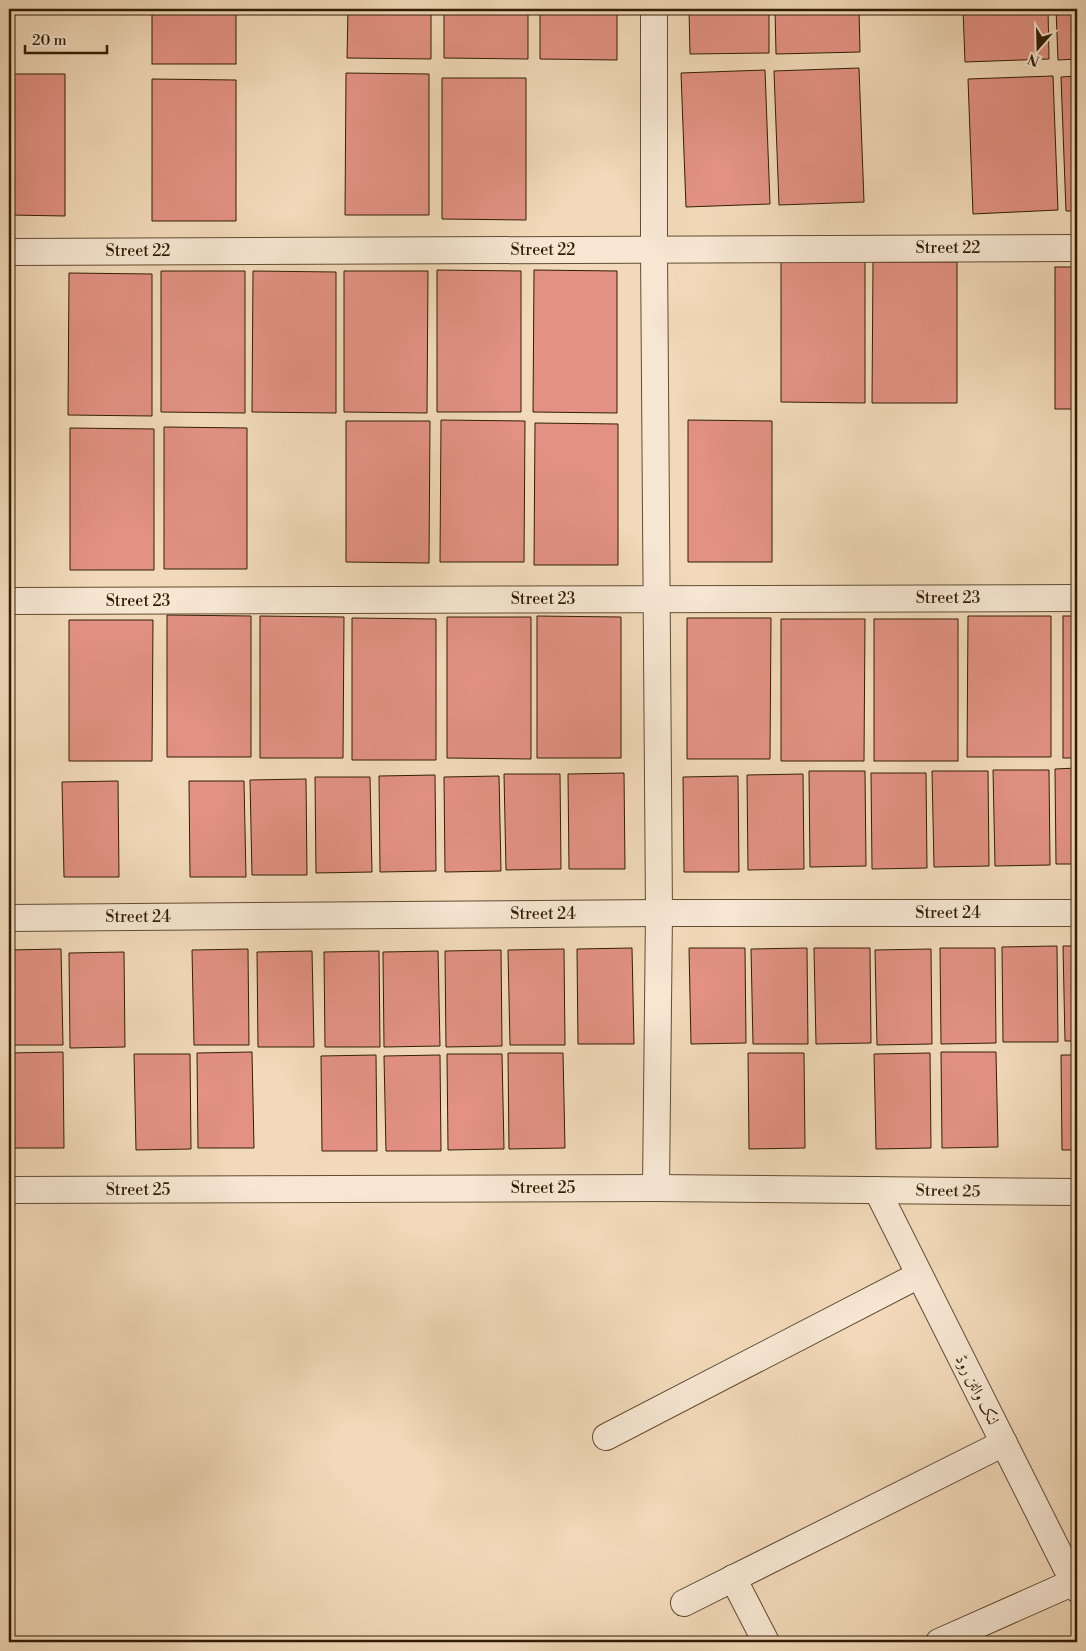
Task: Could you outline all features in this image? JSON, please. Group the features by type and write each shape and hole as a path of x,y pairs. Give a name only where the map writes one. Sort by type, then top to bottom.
{"street":[{"path":"654,9 659,913 656,1188"},
{"name":"Street 22","path":"9,252 1077,248"},
{"name":"Street 23","path":"9,601 1077,598"},
{"name":"Street 24","path":"9,918 659,913 1077,913"},
{"name":"Street 25","path":"9,1190 656,1188 1077,1192"},
{"name":"لنک والٹن روڈ","path":"877,1190 1075,1586"},
{"path":"606,1437 919,1275"},
{"path":"684,1603 1004,1443"},
{"path":"733,1578 766,1642"},
{"path":"939,1642 1075,1586"}],"building":[{"path":"152,9 236,9 236,64 152,64"},
{"path":"348,9 431,9 431,59 347,58"},
{"path":"444,9 528,9 528,59 444,58"},
{"path":"540,9 617,9 617,60 540,59"},
{"path":"689,9 769,9 769,53 690,54"},
{"path":"775,9 859,9 860,52 776,54"},
{"path":"963,9 1048,9 1049,59 965,62"},
{"path":"1056,9 1077,9 1077,59 1058,60"},
{"path":"859,68 864,202 779,205 774,71"},
{"path":"765,70 770,204 686,207 681,73"},
{"path":"346,73 429,74 429,215 345,215"},
{"path":"9,74 65,74 65,216 9,215"},
{"path":"1053,76 1058,210 973,214 968,79"},
{"path":"1077,76 1077,211 1066,211 1061,77"},
{"path":"442,78 526,78 526,220 442,219"},
{"path":"152,79 236,80 236,221 152,221"},
{"path":"781,261 865,261 865,403 781,402"},
{"path":"873,262 957,262 957,403 872,403"},
{"path":"1055,267 1077,267 1077,409 1055,409"},
{"path":"437,270 521,271 521,412 437,412"},
{"path":"534,270 617,271 617,413 533,412"},
{"path":"161,271 245,271 245,413 161,412"},
{"path":"253,271 336,272 336,413 252,412"},
{"path":"344,271 428,271 427,413 344,412"},
{"path":"69,273 152,274 152,416 68,415"},
{"path":"441,420 525,421 524,562 440,562"},
{"path":"688,420 772,421 772,562 688,562"},
{"path":"346,421 430,421 429,563 346,562"},
{"path":"535,423 618,424 618,565 534,565"},
{"path":"164,427 247,428 247,569 164,569"},
{"path":"70,428 154,429 154,570 70,570"},
{"path":"167,615 251,616 251,757 167,757"},
{"path":"260,616 344,617 343,758 260,758"},
{"path":"537,616 621,617 621,758 537,758"},
{"path":"968,616 1051,616 1051,757 967,757"},
{"path":"1063,616 1077,616 1077,758 1063,758"},
{"path":"447,617 531,617 531,759 447,758"},
{"path":"352,618 436,619 436,760 352,760"},
{"path":"687,618 771,618 770,759 687,759"},
{"path":"781,619 865,619 864,761 781,761"},
{"path":"874,619 958,619 958,761 874,761"},
{"path":"69,620 153,620 152,761 69,761"},
{"path":"1077,768 1077,864 1056,864 1055,769"},
{"path":"993,770 1049,770 1050,865 995,866"},
{"path":"809,771 865,771 866,866 810,867"},
{"path":"932,771 988,771 989,866 934,867"},
{"path":"624,773 625,869 569,869 568,774"},
{"path":"871,773 926,773 927,868 872,869"},
{"path":"504,774 560,774 561,869 506,870"},
{"path":"803,774 804,869 748,870 747,775"},
{"path":"435,775 436,871 380,872 379,776"},
{"path":"499,776 501,871 445,872 444,777"},
{"path":"738,776 739,872 684,872 683,777"},
{"path":"315,777 370,777 372,872 316,873"},
{"path":"306,779 307,875 252,875 250,780"},
{"path":"118,781 119,877 64,877 62,782"},
{"path":"189,781 244,781 246,877 190,877"},
{"path":"1057,946 1058,1042 1003,1042 1002,947"},
{"path":"1063,946 1077,946 1077,1041 1065,1041"},
{"path":"632,948 634,1044 578,1044 577,949"},
{"path":"689,948 745,948 746,1043 691,1044"},
{"path":"807,948 808,1044 753,1044 751,949"},
{"path":"814,948 870,948 871,1043 816,1044"},
{"path":"940,948 995,948 996,1043 941,1044"},
{"path":"61,949 63,1045 9,1045 9,950"},
{"path":"248,949 249,1045 194,1045 192,950"},
{"path":"564,949 565,1045 510,1045 508,950"},
{"path":"931,949 932,1044 877,1045 875,950"},
{"path":"501,950 502,1046 446,1047 445,951"},
{"path":"312,951 314,1047 258,1047 257,952"},
{"path":"379,951 380,1047 325,1047 324,952"},
{"path":"438,951 440,1046 384,1047 383,952"},
{"path":"124,952 125,1047 70,1048 69,953"},
{"path":"63,1052 64,1148 9,1148 9,1053"},
{"path":"252,1052 254,1148 198,1148 197,1053"},
{"path":"941,1052 996,1052 998,1147 942,1148"},
{"path":"508,1053 563,1053 565,1148 509,1149"},
{"path":"748,1053 804,1053 805,1148 749,1149"},
{"path":"930,1053 931,1148 876,1149 874,1054"},
{"path":"134,1054 190,1054 191,1149 136,1150"},
{"path":"447,1054 502,1054 504,1149 448,1150"},
{"path":"376,1055 377,1151 322,1151 321,1056"},
{"path":"440,1055 441,1151 386,1151 384,1056"},
{"path":"1061,1055 1077,1055 1077,1150 1062,1150"}]}
